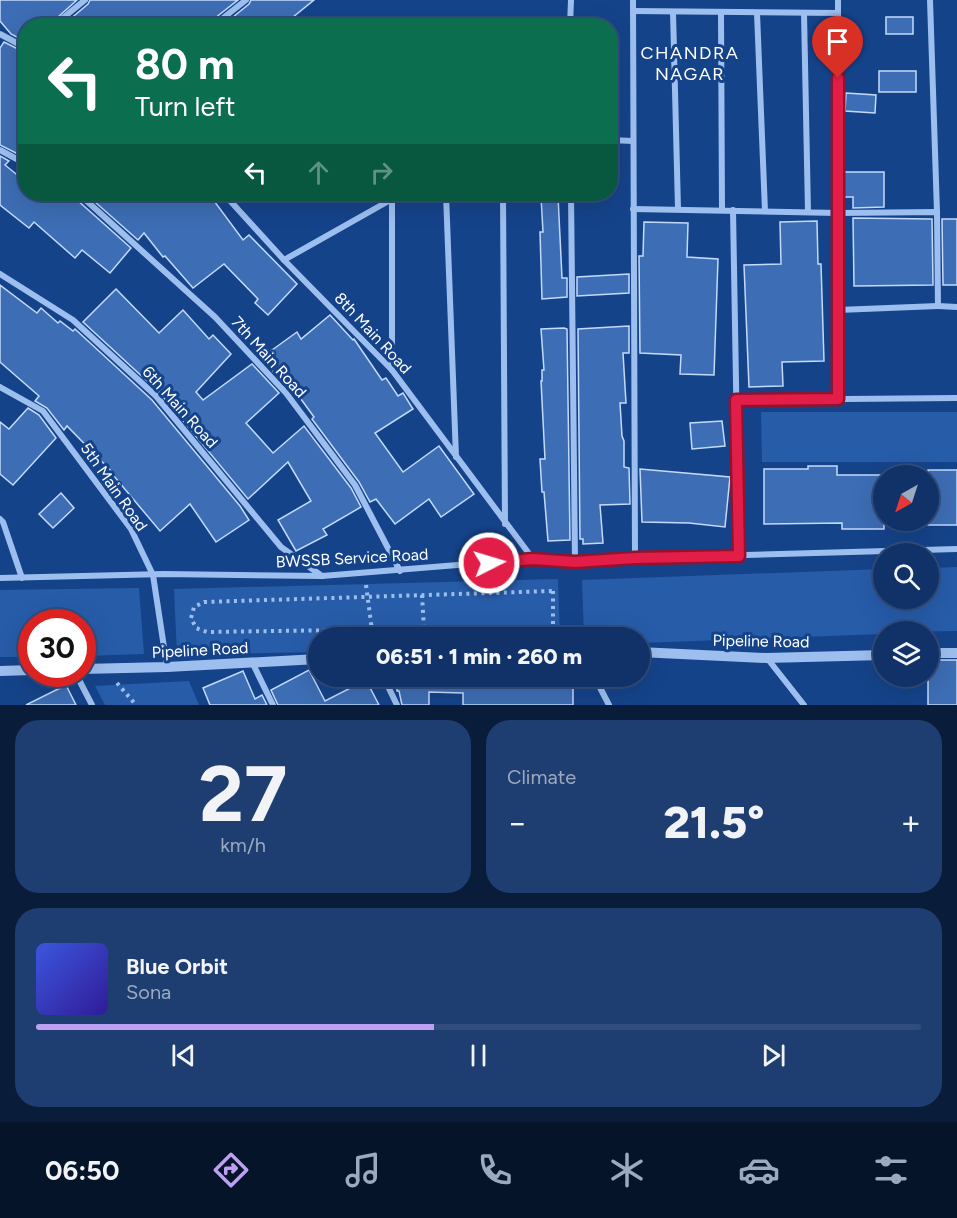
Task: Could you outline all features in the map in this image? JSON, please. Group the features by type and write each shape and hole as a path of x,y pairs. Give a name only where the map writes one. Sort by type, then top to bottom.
{"street":[{"path":"63,18 85,0"},
{"path":"223,18 246,0"},
{"path":"570,0 570,18"},
{"path":"633,0 635,558"},
{"path":"838,0 838,399"},
{"path":"930,0 938,306"},
{"path":"633,11 838,13"},
{"path":"673,12 678,210"},
{"path":"720,12 722,210"},
{"path":"757,13 765,210"},
{"path":"804,13 808,212"},
{"path":"0,44 3,36 18,44"},
{"path":"618,140 633,141"},
{"path":"0,150 18,160"},
{"name":"7th Main Road","path":"87,201 215,317 286,393 355,485 400,571"},
{"name":"8th Main Road","path":"230,201 284,260 392,370 533,559"},
{"path":"284,260 387,201"},
{"path":"392,201 392,370"},
{"path":"446,201 456,457"},
{"path":"503,201 505,524"},
{"path":"571,201 575,562"},
{"path":"633,209 838,213 937,212"},
{"path":"733,210 739,556"},
{"name":"6th Main Road","path":"0,274 73,320 156,396 281,547 322,576"},
{"path":"838,310 957,307"},
{"name":"5th Main Road","path":"0,387 43,411 131,529 153,575 167,667"},
{"path":"736,400 957,398"},
{"path":"0,519 22,578"},
{"name":"BWSSB Service Road","path":"0,578 153,575 322,576 533,559 575,562 635,558 957,549"},
{"path":"939,653 957,652"},
{"name":"Pipeline Road","path":"650,653 766,658 873,655"},
{"path":"766,658 804,705"},
{"name":"Pipeline Road","path":"96,668 308,660"},
{"path":"252,662 273,705"},
{"path":"0,671 18,670"},
{"path":"83,687 92,705"},
{"path":"389,687 398,705"},
{"path":"600,687 609,705"}],"path":[{"path":"365,573 372,627"},
{"path":"308,631 207,632 196,628 191,618 194,607 204,602 553,591 553,627"},
{"path":"423,595 424,627"},
{"path":"104,668 136,705"}],"shaded area":[{"path":"761,412 957,412 957,462 762,462"},
{"path":"957,567 957,631 939,631 939,621 873,621 873,634 650,643 650,627 584,627 582,580 873,569 873,609 939,609 939,568"},
{"path":"558,579 560,627 308,627 308,652 177,655 174,589"},
{"path":"139,588 144,654 96,656 96,609 18,609 18,657 0,657 0,590"},
{"path":"189,681 199,705 105,705 96,686"}],"building":[{"path":"0,0 77,0 57,18 18,18 18,38 11,34 0,21"},
{"path":"90,0 238,0 215,18 71,18"},
{"path":"251,0 314,0 292,18 232,18"},
{"path":"886,17 913,17 913,34 886,34"},
{"path":"4,42 18,49 18,151 16,153 0,145 0,48"},
{"path":"879,71 916,71 916,92 879,92"},
{"path":"846,93 876,95 875,113 845,111"},
{"path":"0,156 9,161 5,165 18,176 18,201 78,201 131,248 110,273 82,250 75,258 34,222 29,228 0,205"},
{"path":"843,172 884,172 884,207 853,208 853,197 843,197"},
{"path":"94,201 214,201 243,240 249,235 297,284 268,315 255,303 258,299 224,264 193,288 144,233 138,240"},
{"path":"541,201 558,201 562,278 567,278 567,297 542,299 540,232 543,232"},
{"path":"853,218 932,219 933,285 854,286"},
{"path":"942,219 957,219 957,285 943,285"},
{"path":"817,221 818,264 821,264 824,361 782,362 783,386 749,387 744,265 781,264 780,222"},
{"path":"644,222 688,223 687,257 718,259 714,375 680,374 681,355 640,353 639,256 643,256"},
{"path":"629,274 629,293 577,296 577,277"},
{"path":"0,285 37,313 41,308 58,323 60,321 73,331 75,329 152,400 240,506 249,520 216,542 190,504 160,531 114,474 67,426 64,430 47,408 35,401 39,396 0,362"},
{"path":"116,289 159,333 183,310 209,339 213,335 231,354 196,392 203,400 252,364 279,393 246,423 273,453 304,426 351,488 361,507 323,529 327,535 296,551 278,520 311,501 288,462 248,499 160,393 83,322"},
{"path":"330,315 354,339 382,380 386,378 398,396 403,393 413,409 375,433 403,472 439,446 474,494 441,517 429,499 395,524 376,499 370,502 359,482 312,419 314,417 290,384 287,387 261,358 297,332 301,339"},
{"path":"629,326 629,353 623,353 626,403 620,403 624,467 629,468 630,504 600,505 603,543 583,544 583,539 580,539 578,329"},
{"path":"541,329 567,329 570,540 548,541 540,459 545,459"},
{"path":"28,408 39,415 56,438 13,485 0,474 0,422 9,429"},
{"path":"722,421 725,446 692,449 690,423"},
{"path":"808,466 837,466 837,475 873,475 873,529 842,529 842,523 764,524 764,469 808,469"},
{"path":"640,469 730,477 725,527 689,523 642,522"},
{"path":"939,470 957,470 957,525 939,525"},
{"path":"61,493 74,508 53,528 39,514"},
{"path":"939,660 957,660 957,705 928,705 928,687 939,687"},
{"path":"243,671 255,699 262,695 267,705 210,705 203,688"},
{"path":"308,671 308,687 318,687 325,701 352,687 370,687 379,705 278,705 271,690"},
{"path":"62,687 67,687 76,705 26,705"},
{"path":"397,687 573,687 573,705 463,705 463,693 429,692 429,705 402,705 399,691"}],"district":[{"name":"CHANDRA NAGAR","path":"690,63"}],"route":[{"path":"489,563 533,559 575,562 635,558 739,556 736,400 838,399 838,78"}]}
